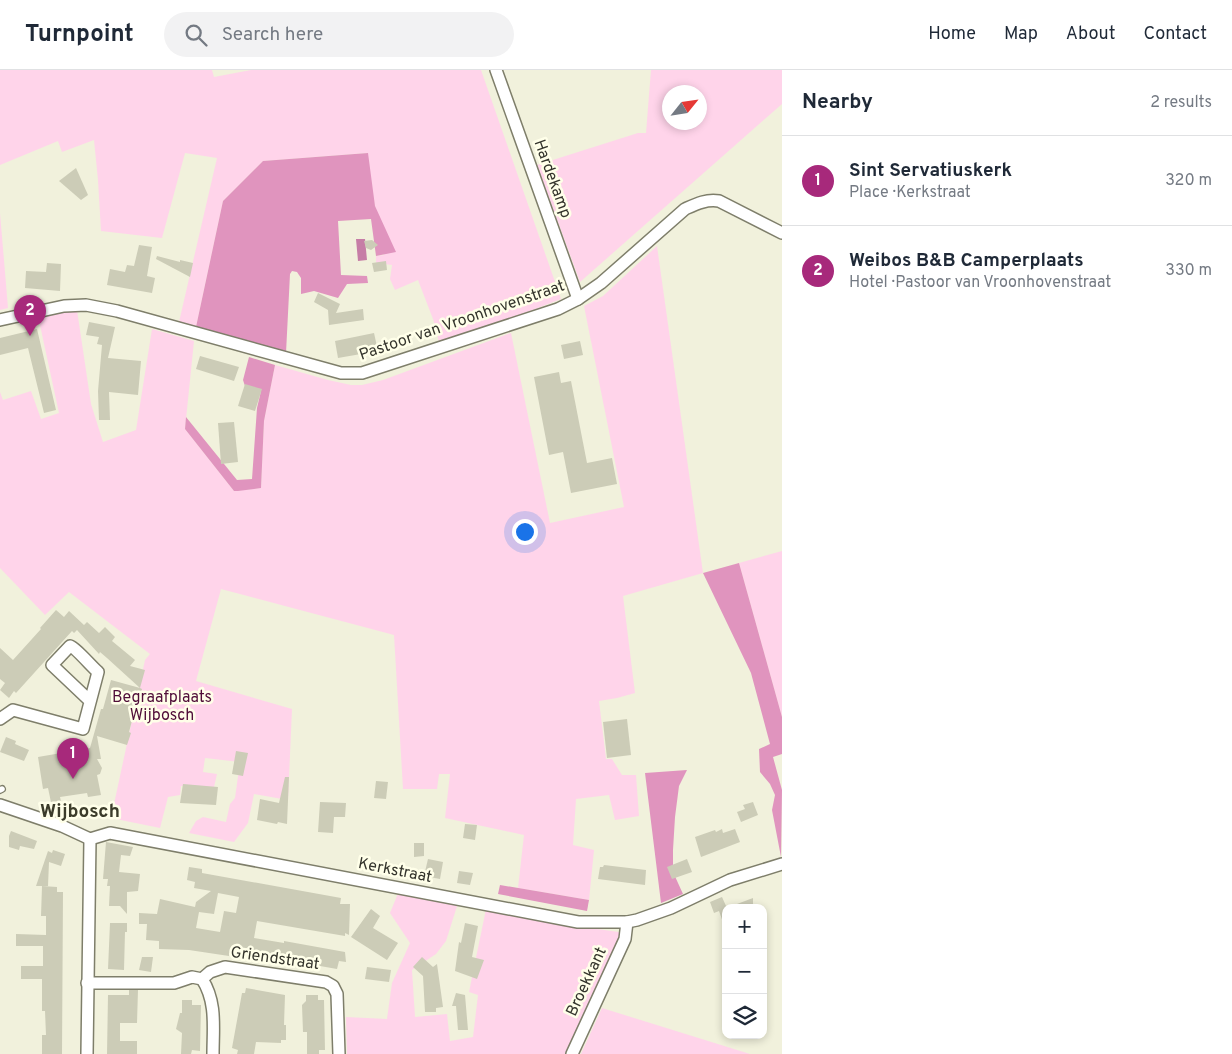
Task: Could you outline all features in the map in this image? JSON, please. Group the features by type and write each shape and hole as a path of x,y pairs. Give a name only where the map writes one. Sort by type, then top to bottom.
{"street":[{"name":"Hardekamp","path":"496,70 578,299"},
{"name":"Pastoor van Vroonhovenstraat","path":"0,320 64,306 86,305 117,311 341,373 362,373 558,309 578,299 601,284 685,209 700,202 719,201 782,233"},
{"path":"0,719 13,710 83,730 98,672 78,654 75,648 70,646 52,665 90,702"},
{"path":"0,805 62,826 90,839 87,1054"},
{"name":"Kerkstraat","path":"90,839 110,833 578,922 627,922 666,910 730,880 782,864"},
{"name":"Broekkant","path":"572,1054 625,940 627,922"},
{"name":"Griendstraat","path":"87,982 174,983 192,977 202,980 210,972 225,967 326,982 334,986 337,994 339,1054"},
{"path":"202,980 209,989 213,1003 213,1054"}],"green space":[{"path":"0,70 212,70 214,77 251,70 481,70 561,299 440,346 433,319 418,280 395,290 390,279 392,265 376,263 376,256 384,255 378,216 373,199 367,153 263,161 223,201 196,327 179,322 217,158 185,153 162,238 101,231 94,140 62,152 58,141 0,165"},
{"path":"651,70 782,70 782,104 580,282 537,165 638,133 646,133"},
{"path":"0,213 8,308 0,310"},
{"name":"Begraafplaats Wijbosch","path":"657,246 703,573 623,596 635,693 599,701 606,759 612,759 622,775 636,775 639,816 615,820 609,795 576,799 573,845 594,850 589,900 518,888 524,835 445,818 450,774 439,774 437,789 403,789 394,635 221,589 196,681 292,709 288,800 254,794 248,823 234,842 189,833 196,821 203,817 226,822 230,804 235,798 240,762 205,758 203,772 217,774 214,787 181,786 180,795 168,797 160,828 111,818 145,660 150,654 69,592 45,615 0,568 0,392 3,400 31,391 41,419 59,413 38,316 77,310 91,404 103,442 136,430 152,329 194,341 185,429 234,491 261,488 264,421 275,365 328,380 351,385 362,385 383,380 511,333 550,523 624,507 584,306 603,296"},
{"path":"782,551 782,717 739,563"},
{"path":"399,891 458,903 446,941 436,954 412,970 415,1017 447,1014 450,1041 473,1037 478,995 469,992 486,909 619,932 619,937 568,1054 347,1054 346,1017 387,1019 392,983 410,943 390,913"},
{"path":"602,1008 750,1054 581,1054"}],"shaded area":[{"path":"368,153 375,206 396,252 376,256 371,219 338,221 341,275 367,276 368,283 347,284 338,298 314,291 301,294 301,278 297,272 292,271 290,274 286,353 196,327 223,201 263,161"},
{"path":"356,239 365,239 367,260 358,261"},
{"path":"249,357 275,365 264,421 261,488 234,491 185,429 186,417 237,480 252,479 257,408 261,391 245,386 243,380"},
{"path":"739,563 782,717 782,754 773,757 782,790 781,857 772,810 775,795 770,784 760,772 759,749 770,744 751,673 703,573"},
{"path":"687,770 679,786 673,850 673,872 683,894 661,903 645,773"},
{"path":"500,885 589,900 587,911 498,894"}],"building":[{"path":"76,168 88,195 81,200 59,181"},
{"path":"372,240 378,245 371,250 366,248 364,241"},
{"path":"139,245 152,247 147,276 155,278 152,293 107,285 110,269 125,272 127,265 134,266"},
{"path":"157,256 193,263 190,277 156,259"},
{"path":"386,261 387,270 374,272 372,263"},
{"path":"47,263 61,264 60,291 25,288 26,271 46,272"},
{"path":"318,293 340,304 336,313 363,309 364,320 329,325 328,310 314,302"},
{"path":"89,322 115,327 108,358 141,361 138,395 109,392 110,420 99,420 98,391 102,345 97,344 99,337 86,335"},
{"path":"37,329 56,410 44,413 28,348 0,355 0,338"},
{"path":"374,333 378,351 338,358 335,341"},
{"path":"580,341 583,355 564,359 561,345"},
{"path":"200,356 239,367 234,381 196,369"},
{"path":"559,372 561,383 571,381 587,463 612,458 617,484 571,493 563,452 549,455 534,377"},
{"path":"245,384 262,389 255,411 238,406"},
{"path":"234,422 238,462 221,464 218,423"},
{"path":"56,610 64,617 69,611 84,625 87,622 99,633 105,627 115,637 112,641 135,660 130,666 145,670 140,688 100,652 99,654 77,630 74,633 72,631 16,693 14,691 9,698 0,690 5,683 0,679 0,648 13,660"},
{"path":"111,680 142,689 127,745 97,736 101,759 97,759 102,768 100,774 97,775 101,795 88,797 87,793 60,797 62,806 52,807 48,788 43,789 38,757 90,748"},
{"path":"627,719 631,755 607,758 603,722"},
{"path":"6,737 16,741 15,744 29,750 24,761 0,752"},
{"path":"236,751 248,753 243,776 232,774"},
{"path":"285,777 289,777 287,824 257,820 260,799 279,803"},
{"path":"376,781 388,782 386,799 374,798"},
{"path":"183,784 218,787 216,805 180,803"},
{"path":"320,802 346,803 345,817 334,817 333,833 318,832"},
{"path":"753,802 758,815 741,822 737,812 745,809 743,805"},
{"path":"465,824 477,825 475,840 463,838"},
{"path":"722,829 723,833 735,829 740,842 701,857 695,837"},
{"path":"11,831 37,841 34,849 20,846 19,850 9,847"},
{"path":"106,842 133,847 130,856 121,855 119,872 140,874 138,891 127,892 127,914 120,906 109,906 110,886 107,886 108,879 103,879"},
{"path":"414,843 424,843 424,856 414,857"},
{"path":"53,850 65,854 61,866 49,862 48,886 36,886 48,851 52,853"},
{"path":"428,859 443,862 440,879 424,876"},
{"path":"687,859 692,872 672,879 667,867"},
{"path":"604,865 646,870 645,885 598,879 600,867"},
{"path":"189,867 202,869 202,873 341,898 340,904 350,904 349,935 345,933 345,936 257,921 254,938 284,943 284,941 345,952 346,962 339,961 337,969 235,951 234,954 229,953 229,956 189,950 159,949 159,941 146,940 147,924 139,924 139,913 157,914 160,899 195,907 196,902 211,891 194,888 195,882 187,880","holes":["218,893 239,897 236,913 224,911 220,932 196,928 199,912 214,914"]},
{"path":"459,871 473,873 470,885 457,883"},
{"path":"42,886 57,887 57,892 63,892 62,1054 42,1054 42,1035 46,1035 45,1011 42,1011 42,979 21,979 21,966 43,966 43,946 16,946 16,934 46,935 46,916 41,916"},
{"path":"722,897 725,904 722,904 722,920 719,911 714,913 710,902"},
{"path":"753,898 753,904 737,904"},
{"path":"371,909 380,916 373,928 398,943 387,960 351,937"},
{"path":"110,923 127,923 124,970 108,969"},
{"path":"465,923 478,926 472,957 484,960 477,979 455,971 459,942 461,943"},
{"path":"142,957 153,957 151,972 139,970"},
{"path":"422,957 433,967 437,964 443,1007 436,1008 436,1012 425,1012 423,976 413,967"},
{"path":"367,967 391,970 389,982 365,979"},
{"path":"246,988 285,995 284,1025 286,1025 286,1040 281,1040 281,1043 256,1042 254,1054 237,1054 238,1050 232,1048 242,993 245,993"},
{"path":"129,990 138,990 137,1023 120,1023 120,1041 137,1041 137,1054 107,1054 108,995 129,995"},
{"path":"456,993 465,995 468,1030 458,1030 456,1006 452,1006"},
{"path":"306,995 318,995 318,1000 324,1000 325,1050 319,1050 319,1054 307,1054 307,1032 303,1032 302,1005 306,1001"},
{"path":"182,1000 192,1000 192,1005 201,1005 200,1051 192,1050 191,1054 181,1054 182,1033 176,1029 180,1013 182,1013"}],"place":[{"name":"Weibos B&B Camperplaats","path":"30,336"},
{"name":"Sint Servatiuskerk","path":"73,779"}],"district":[{"name":"Wijbosch","path":"80,812"}]}
